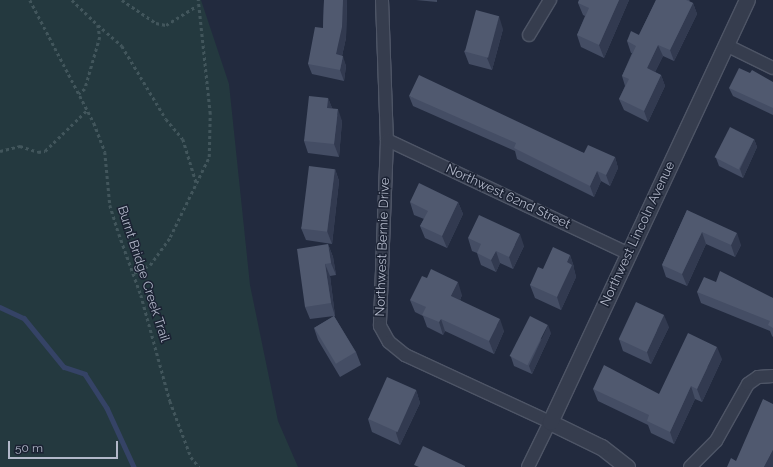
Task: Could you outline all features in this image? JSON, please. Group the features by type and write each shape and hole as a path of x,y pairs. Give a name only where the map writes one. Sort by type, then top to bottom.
{"street":[{"name":"Northwest Bernie Drive","path":"382,0 387,140 380,326 389,342 405,355 601,447 627,467"},
{"path":"529,35 550,0"},
{"name":"Northwest Lincoln Avenue","path":"528,467 747,0"},
{"path":"726,45 773,68"},
{"name":"Northwest 62nd Street","path":"387,140 629,254"},
{"path":"690,467 716,441 748,384 758,376 773,376"}],"path":[{"name":"Burnt Bridge Creek Trail","path":"30,0 88,110 105,152 110,205 134,273 170,401 191,457 199,467"},
{"path":"72,0 122,46 166,119 183,139 198,186"},
{"path":"122,0 156,23 166,25 196,6"},
{"path":"134,273 150,265 162,248 198,186 209,157 210,114 196,6 198,0"},
{"path":"79,94 85,89 95,59 100,38 98,25"},
{"path":"0,151 20,146 38,152 46,151 88,110"}],"green space":[{"path":"0,0 201,0 229,84 250,285 278,421 298,467 0,467"}],"building":[{"path":"324,0 343,0 342,27 336,54 343,56 340,70 308,64 315,27 323,28"},
{"path":"579,0 619,0 599,45 577,35 589,8 578,3"},
{"path":"656,0 686,0 693,3 670,50 658,45 647,68 661,75 644,111 619,99 629,79 622,76 636,46 627,41 631,31 639,35"},
{"path":"476,10 499,16 488,58 465,52"},
{"path":"739,68 750,73 752,70 773,82 773,108 729,88"},
{"path":"419,75 584,153 588,145 615,157 606,175 597,171 590,186 514,148 516,143 409,96"},
{"path":"309,96 328,98 327,108 338,109 334,144 304,141"},
{"path":"730,127 754,139 739,170 715,157"},
{"path":"309,166 335,169 327,232 301,229"},
{"path":"419,183 458,202 442,236 420,226 428,211 410,202"},
{"path":"687,210 737,233 731,245 702,232 682,274 662,265"},
{"path":"479,215 520,234 509,257 496,251 491,260 477,253 481,244 468,238"},
{"path":"328,244 331,263 325,264 331,303 305,307 297,249"},
{"path":"553,247 570,255 567,262 572,265 557,297 530,285 538,267 543,269"},
{"path":"431,269 458,282 451,296 500,319 489,341 441,319 439,322 422,315 426,307 410,300 422,276 427,278"},
{"path":"720,271 773,298 773,328 768,325 770,321 697,292 704,277 716,282"},
{"path":"636,302 664,315 647,352 619,339"},
{"path":"334,316 356,352 336,364 314,328"},
{"path":"530,316 548,325 527,365 510,356"},
{"path":"688,333 717,347 697,389 691,386 670,432 647,421 649,415 593,389 604,365 659,394"},
{"path":"387,377 416,390 398,432 368,419"},
{"path":"763,399 773,404 773,450 764,467 727,467 731,458 736,461"},
{"path":"423,446 465,467 419,467 414,465"}],"waterway":[{"path":"0,307 24,318 64,367 85,374 107,408 134,467"}]}
